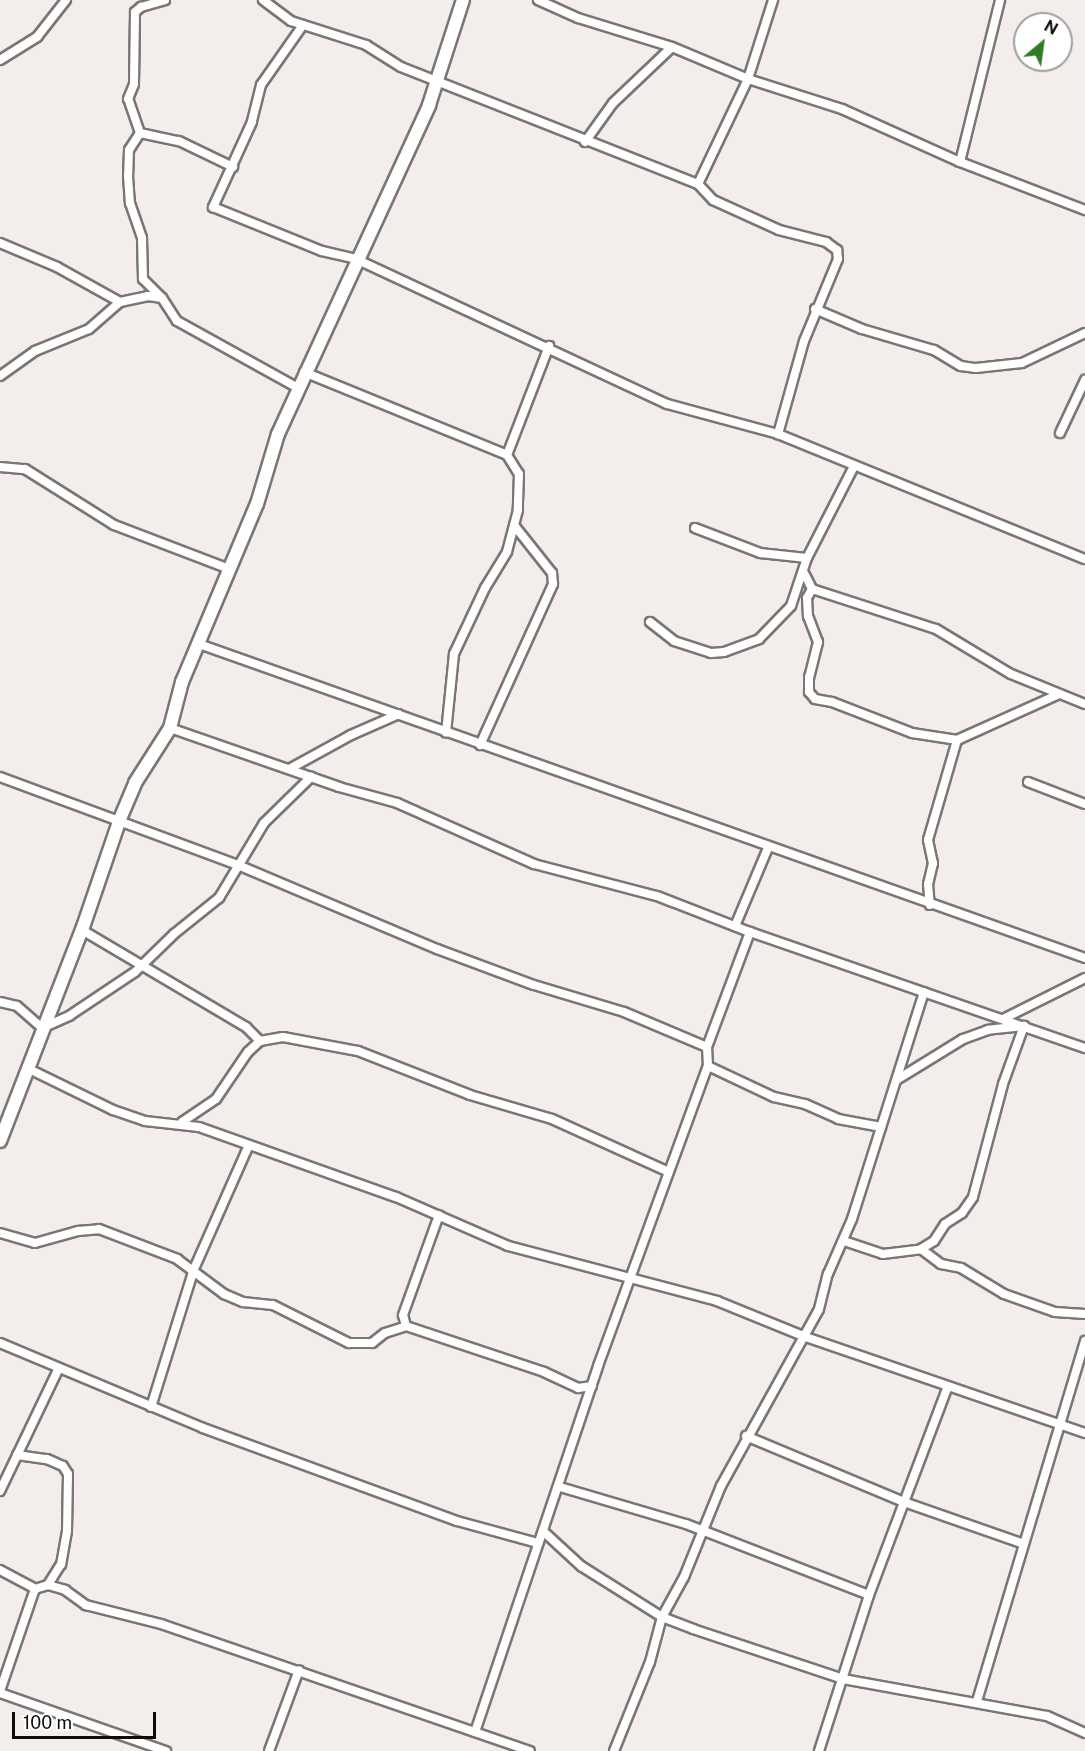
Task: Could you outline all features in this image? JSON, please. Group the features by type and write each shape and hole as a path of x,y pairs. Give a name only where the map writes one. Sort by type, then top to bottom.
{"street":[{"path":"0,60 37,37 66,0"},
{"path":"140,133 129,99 134,84 135,12 139,3 165,0"},
{"path":"263,0 284,17 366,45 401,67 436,79 585,142 698,184 713,200 779,230 826,242 837,250 838,259 815,309 778,434"},
{"path":"0,1141 82,930 120,819 135,783 170,728 182,682 229,569 304,372 429,105 463,0"},
{"path":"538,0 578,18 672,47 748,79 842,109 960,162 1085,210"},
{"path":"698,184 748,79 773,0"},
{"path":"960,162 1000,0"},
{"path":"303,25 261,85 252,122 213,207 322,251 356,259 549,346 683,410 721,415 778,434 1085,559"},
{"path":"585,142 613,103 672,47"},
{"path":"140,133 179,141 233,167"},
{"path":"140,133 129,150 130,203 142,238 143,279 162,298 177,321 298,388"},
{"path":"0,243 57,267 120,302"},
{"path":"0,376 35,351 89,328 120,302 148,296 162,298"},
{"path":"815,309 862,330 934,350 961,366 976,368 1022,363 1085,333"},
{"path":"507,455 549,346"},
{"path":"304,372 507,455 519,474 514,525 507,552 485,588 454,654 446,733"},
{"path":"1060,433 1085,380"},
{"path":"650,622 690,649 724,652 759,639 773,628 791,606 807,558 854,466"},
{"path":"0,467 24,469 114,525 229,569"},
{"path":"480,746 553,584 552,573 514,525"},
{"path":"695,528 760,553 807,558"},
{"path":"803,571 812,589 936,629 1011,674 1057,696 1085,704"},
{"path":"812,589 807,598 808,616 818,642 809,692 815,699 832,702 912,733 957,740 1057,696"},
{"path":"199,644 399,714 480,746 1085,958"},
{"path":"291,768 351,735 399,714"},
{"path":"170,728 291,768 310,777 398,802 534,864 657,896 750,932 1085,1048"},
{"path":"930,905 928,884 933,863 928,840 957,740"},
{"path":"0,777 120,819 437,949 534,985 624,1012 707,1047"},
{"path":"42,1028 69,1016 145,964 174,934 208,910 264,823 310,777"},
{"path":"1028,782 1085,804"},
{"path":"735,926 768,848"},
{"path":"82,930 145,964 197,1001 246,1027 260,1041"},
{"path":"476,1732 592,1386 708,1066 707,1047 750,932"},
{"path":"1003,1019 1085,978"},
{"path":"614,1751 650,1662 662,1617 704,1532 746,1436 819,1310 828,1274 844,1241 898,1079 924,992"},
{"path":"0,1002 16,1006 42,1028"},
{"path":"898,1079 963,1039 988,1030 1024,1026"},
{"path":"844,1241 883,1254 921,1249 934,1241 945,1224 962,1213 973,1197 1003,1084 1024,1026"},
{"path":"182,1122 216,1099 248,1052 260,1041 283,1037 358,1051 470,1095 552,1119 669,1172"},
{"path":"708,1066 774,1097 805,1104 838,1119 881,1127"},
{"path":"27,1068 113,1110 145,1120 182,1122 396,1197 508,1246 717,1301 803,1336 1085,1433"},
{"path":"151,1407 194,1269 248,1147"},
{"path":"406,1326 403,1315 439,1215"},
{"path":"0,1233 34,1243 99,1229 177,1259 194,1269 224,1294 243,1302 273,1305 349,1343 372,1343 385,1333 406,1326 543,1372 578,1388 592,1386"},
{"path":"921,1249 941,1264 962,1268 980,1283 1004,1294 1055,1312 1085,1314"},
{"path":"977,1701 1062,1426 1085,1341"},
{"path":"0,1343 151,1407 457,1521 538,1543"},
{"path":"0,1491 59,1368"},
{"path":"819,1751 869,1595 948,1386"},
{"path":"746,1436 904,1502 1024,1544"},
{"path":"17,1455 47,1459 63,1466 68,1474 67,1530 61,1564 48,1585"},
{"path":"560,1487 704,1532 869,1595"},
{"path":"543,1531 581,1566 662,1617 843,1678 909,1694 977,1701 1047,1716 1085,1733"},
{"path":"0,1570 34,1589 48,1585 65,1590 86,1605 162,1624 240,1654 299,1670 530,1751"},
{"path":"34,1589 0,1692 166,1751"},
{"path":"269,1751 299,1670"}]}
